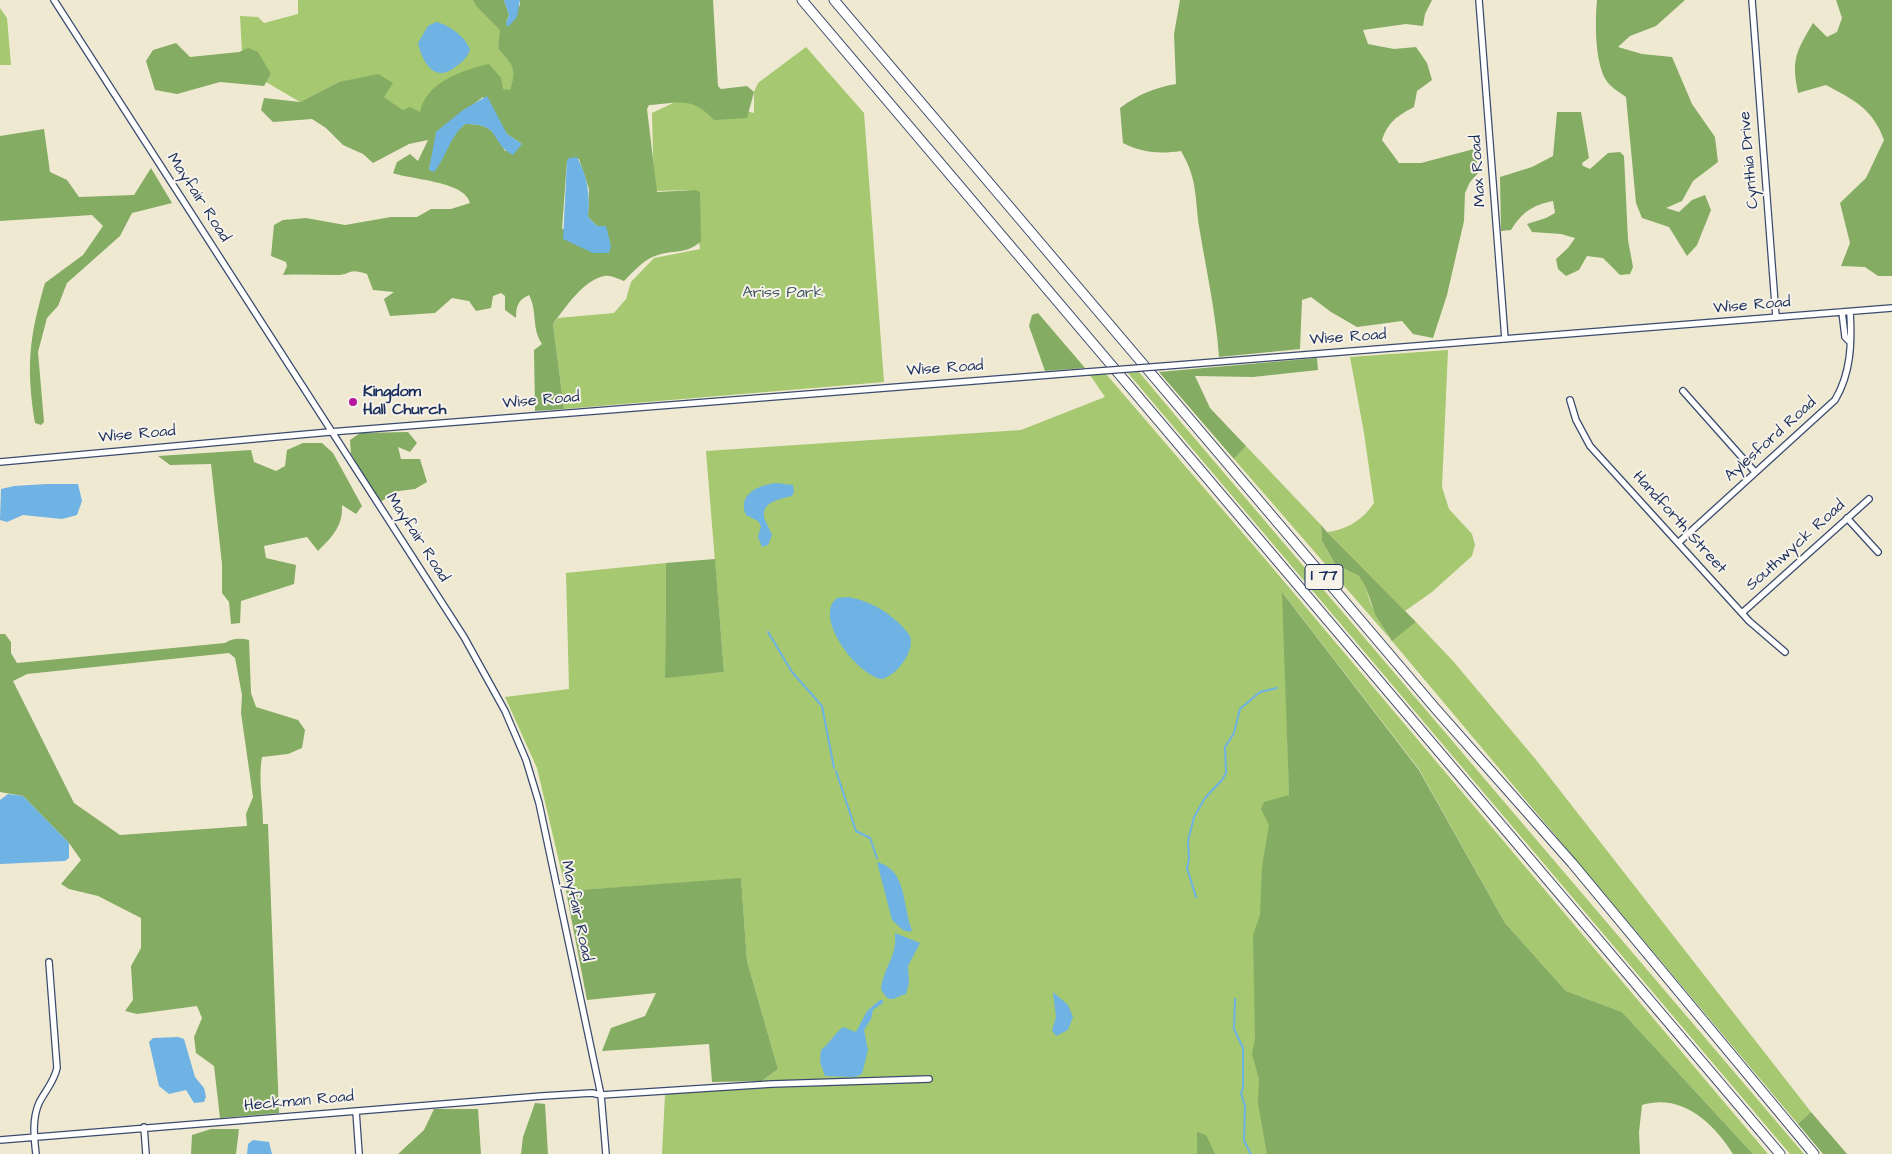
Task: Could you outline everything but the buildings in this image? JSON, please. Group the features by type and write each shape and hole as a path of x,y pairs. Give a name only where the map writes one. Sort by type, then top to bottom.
{"highway":[{"name":"I 77","path":"802,0 1780,1154"},
{"name":"I 77","path":"834,0 1429,701 1578,870 1814,1154"}],"street":[{"name":"Mayfair Road","path":"54,0 330,432 464,637 495,690 516,735 541,812 601,1095 606,1154"},
{"name":"Max Road","path":"1479,0 1505,339"},
{"name":"Cynthia Drive","path":"1752,0 1776,317"},
{"name":"Wise Road","path":"0,462 330,432 1892,308"},
{"name":"Aylesford Road","path":"1842,312 1845,337 1849,341"},
{"name":"Aylesford Road","path":"1678,543 1835,400 1845,383 1850,360 1849,341 1852,336 1850,312"},
{"path":"1683,391 1755,472"},
{"name":"Handforth Street","path":"1570,400 1576,420 1590,446 1742,613 1785,652"},
{"name":"Southwyck Road","path":"1742,613 1869,499"},
{"path":"1847,518 1878,552"},
{"path":"36,1154 34,1123 38,1106 52,1082 57,1068 49,962"},
{"name":"Heckman Road","path":"0,1140 144,1127 592,1093 601,1095 772,1084 929,1079"},
{"path":"356,1111 359,1154"},
{"path":"144,1127 146,1154"}],"green space":[{"path":"298,0 473,0 476,6 501,30 498,49 508,59 513,68 510,90 503,90 421,112 403,110 384,97 339,82 300,102 266,82 271,74 242,53 240,16 258,17 264,23 298,14"},
{"path":"473,0 504,0 509,15 506,23 520,5 520,0 713,0 718,86 721,89 747,86 754,92 747,118 714,120 699,107 685,103 649,105 647,109 657,192 695,190 700,192 701,241 686,250 664,253 648,259 624,281 610,276 597,278 582,288 569,303 553,324 564,409 535,411 534,350 542,344 537,332 529,295 518,304 516,318 505,310 505,296 501,293 493,296 491,308 476,311 469,301 452,298 435,313 390,316 384,299 394,292 373,290 367,274 353,271 336,275 283,275 287,266 286,262 271,256 274,225 283,220 306,218 345,225 391,217 417,217 431,209 451,209 470,203 459,190 437,182 393,173 397,162 410,154 418,161 428,140 409,144 373,163 363,154 343,145 326,128 312,119 273,122 261,110 264,98 300,102 339,82 378,74 393,83 384,97 403,110 410,107 420,112 430,93 438,85 457,74 489,64 501,78 503,89 510,90 513,72 510,63 498,49 500,30 476,6","holes":["483,97 507,134 522,144 505,151 494,133 490,130 480,125 465,124 453,135 429,170 437,132","579,159 589,189 588,217 597,226 606,226 562,229 567,161"]},
{"path":"1180,0 1432,0 1425,14 1423,26 1406,24 1363,30 1368,44 1394,49 1416,47 1427,63 1432,80 1417,91 1414,107 1394,120 1384,134 1382,140 1399,163 1421,163 1474,149 1479,172 1470,182 1465,193 1464,221 1447,295 1433,338 1413,334 1402,321 1357,327 1331,312 1311,297 1302,300 1300,349 1219,357 1214,310 1200,232 1195,190 1187,162 1181,151 1151,152 1123,143 1120,108 1147,92 1176,84 1174,34"},
{"path":"1597,0 1685,0 1656,26 1630,36 1618,47 1642,54 1672,57 1692,104 1715,137 1718,162 1693,181 1682,201 1666,208 1679,212 1692,200 1705,195 1711,210 1697,245 1687,256 1669,227 1642,218 1636,203 1626,97 1610,85 1601,68 1596,32"},
{"path":"1836,0 1892,0 1892,276 1878,276 1865,267 1841,266 1850,243 1840,203 1866,178 1884,140 1879,129 1874,120 1861,106 1826,85 1798,93 1795,64 1802,41 1813,23 1827,37 1837,32 1842,18"},
{"path":"0,8 7,18 11,65 0,65"},
{"path":"176,43 190,57 239,52 248,48 258,52 271,74 264,86 220,82 177,94 155,90 146,61 153,50"},
{"name":"Ariss Park","path":"806,47 864,113 884,382 564,409 553,324 558,318 614,313 626,299 631,282 654,258 700,249 691,190 654,191 652,113 686,97 754,113 754,92 758,83"},
{"path":"1557,112 1581,112 1589,158 1582,163 1583,166 1590,169 1608,153 1620,152 1624,156 1628,240 1633,267 1630,274 1620,275 1603,258 1587,256 1579,270 1566,276 1558,269 1556,259 1568,248 1575,238 1561,234 1532,232 1527,224 1555,213 1553,201 1534,207 1519,218 1511,230 1501,231 1500,177 1532,167 1553,156"},
{"path":"44,129 50,172 67,180 79,197 134,195 151,168 172,203 132,213 120,236 67,283 58,306 47,318 38,352 44,422 41,425 35,423 30,369 32,337 45,283 83,255 103,226 92,215 0,221 0,136"},
{"path":"1038,313 1085,368 1045,371 1029,326 1032,315"},
{"path":"1448,350 1442,487 1449,509 1472,534 1475,545 1472,556 1432,592 1405,611 1327,532 1341,529 1354,523 1374,503 1350,357"},
{"path":"1317,358 1318,370 1253,377 1195,376 1210,408 1246,446 1234,459 1159,372"},
{"path":"1139,372 1804,1154 1790,1154 1128,373"},
{"path":"1106,374 1265,559 1768,1154 1753,1154 1622,1012 1566,991 1505,923 1419,769 1283,593 1300,1154 662,1154 665,1094 753,1088 778,1069 747,961 741,879 566,891 537,768 505,697 569,689 566,573 666,563 665,677 724,672 706,451 1021,430 1105,397 1090,375"},
{"path":"408,432 417,443 410,452 398,447 401,459 420,459 427,482 415,489 399,491 380,502 351,454 350,440 360,433"},
{"path":"303,443 322,443 333,453 362,506 356,514 342,505 339,525 318,551 307,537 264,546 266,558 296,565 294,584 241,601 240,623 231,624 229,602 222,593 222,564 211,464 170,465 158,456 251,450 254,462 276,471 285,466 287,450"},
{"path":"1246,446 1321,525 1322,541 1335,564 1359,576 1389,638 1234,459"},
{"path":"1321,525 1416,622 1392,641 1376,616 1366,588 1359,576 1335,564 1322,541"},
{"path":"715,559 724,672 665,678 666,563"},
{"path":"1282,592 1419,770 1505,923 1566,991 1622,1012 1753,1154 1733,1154 1716,1131 1695,1113 1670,1103 1656,1102 1642,1105 1639,1132 1640,1154 1267,1154 1258,1104 1259,1079 1252,1054 1255,1039 1253,935 1260,915 1262,867 1269,825 1261,809 1264,802 1289,795"},
{"path":"1416,622 1453,661 1537,761 1811,1112 1798,1124 1392,641"},
{"path":"0,634 5,634 11,642 11,653 17,663 225,643 237,639 249,640 251,693 256,707 298,720 305,730 302,748 288,754 262,757 261,765 263,824 268,824 279,1113 220,1118 214,1066 196,1053 194,1037 202,1018 197,1006 137,1014 125,1011 133,1000 131,966 141,948 141,918 98,896 69,889 61,884 81,860 69,843 23,796 0,792","holes":["229,653 235,658 242,695 241,713 253,797 246,814 247,826 120,835 74,803 13,681 27,674"]},
{"path":"741,878 747,961 778,1069 762,1081 712,1082 709,1044 602,1051 611,1028 645,1016 656,993 587,1000 566,891"},
{"path":"535,1103 545,1104 548,1154 521,1154 523,1137"},
{"path":"434,1109 478,1109 481,1154 398,1154 424,1130"},
{"path":"1811,1112 1847,1154 1823,1154 1798,1124"},
{"path":"211,1129 239,1129 236,1154 191,1154 192,1135"},
{"path":"1197,1132 1206,1135 1215,1154 1197,1154"}],"water":[{"path":"504,0 520,0 517,17 508,27 506,24 509,15"},
{"path":"436,22 456,32 465,41 470,50 457,66 441,73 430,68 426,63 418,43 428,26"},
{"path":"487,96 507,134 522,144 513,155 501,145 491,130 477,125 465,124 455,135 434,172 429,170 436,132 463,110"},
{"path":"577,157 584,172 587,186 589,201 588,217 597,226 606,226 611,246 609,253 593,253 563,239 567,161 569,158"},
{"path":"776,483 793,485 794,492 792,496 772,502 765,509 765,520 772,535 768,545 762,547 758,537 761,526 758,521 746,515 744,501 757,488"},
{"path":"78,484 82,501 77,515 62,519 23,515 7,522 0,520 1,489 14,486"},
{"path":"848,597 866,602 883,610 898,622 910,636 910,649 904,662 883,679 873,676 862,669 851,658 834,632 830,619 831,607 837,598"},
{"path":"8,794 23,796 69,843 69,858 65,861 0,864 0,800"},
{"path":"877,862 887,866 899,881 912,930 910,932 903,930 892,920"},
{"path":"895,933 920,943 908,966 909,983 906,994 890,999 881,989 894,949"},
{"path":"1053,992 1068,1005 1073,1017 1068,1030 1056,1036 1052,1030 1056,1017"},
{"path":"880,1000 883,1000 883,1003 873,1010 871,1019 864,1030 868,1050 862,1074 855,1077 825,1076 820,1062 821,1050 843,1027 856,1032 867,1011"},
{"path":"178,1037 184,1039 195,1077 204,1088 206,1097 204,1102 194,1103 186,1090 169,1094 159,1086 149,1042 153,1038"},
{"path":"253,1140 269,1142 272,1154 247,1154 248,1144"}],"waterway":[{"path":"768,632 792,672 822,706 834,768"},
{"path":"1196,897 1187,868 1189,859 1188,841 1194,817 1205,798 1226,773 1225,747 1234,733 1240,709 1260,692 1277,688"},
{"path":"836,771 856,831 870,838 877,858"},
{"path":"1235,999 1234,1029 1243,1048 1243,1088 1241,1093 1245,1106 1244,1141 1251,1154"}],"place":[{"name":"Kingdom Hall Church","path":"353,402"}]}
